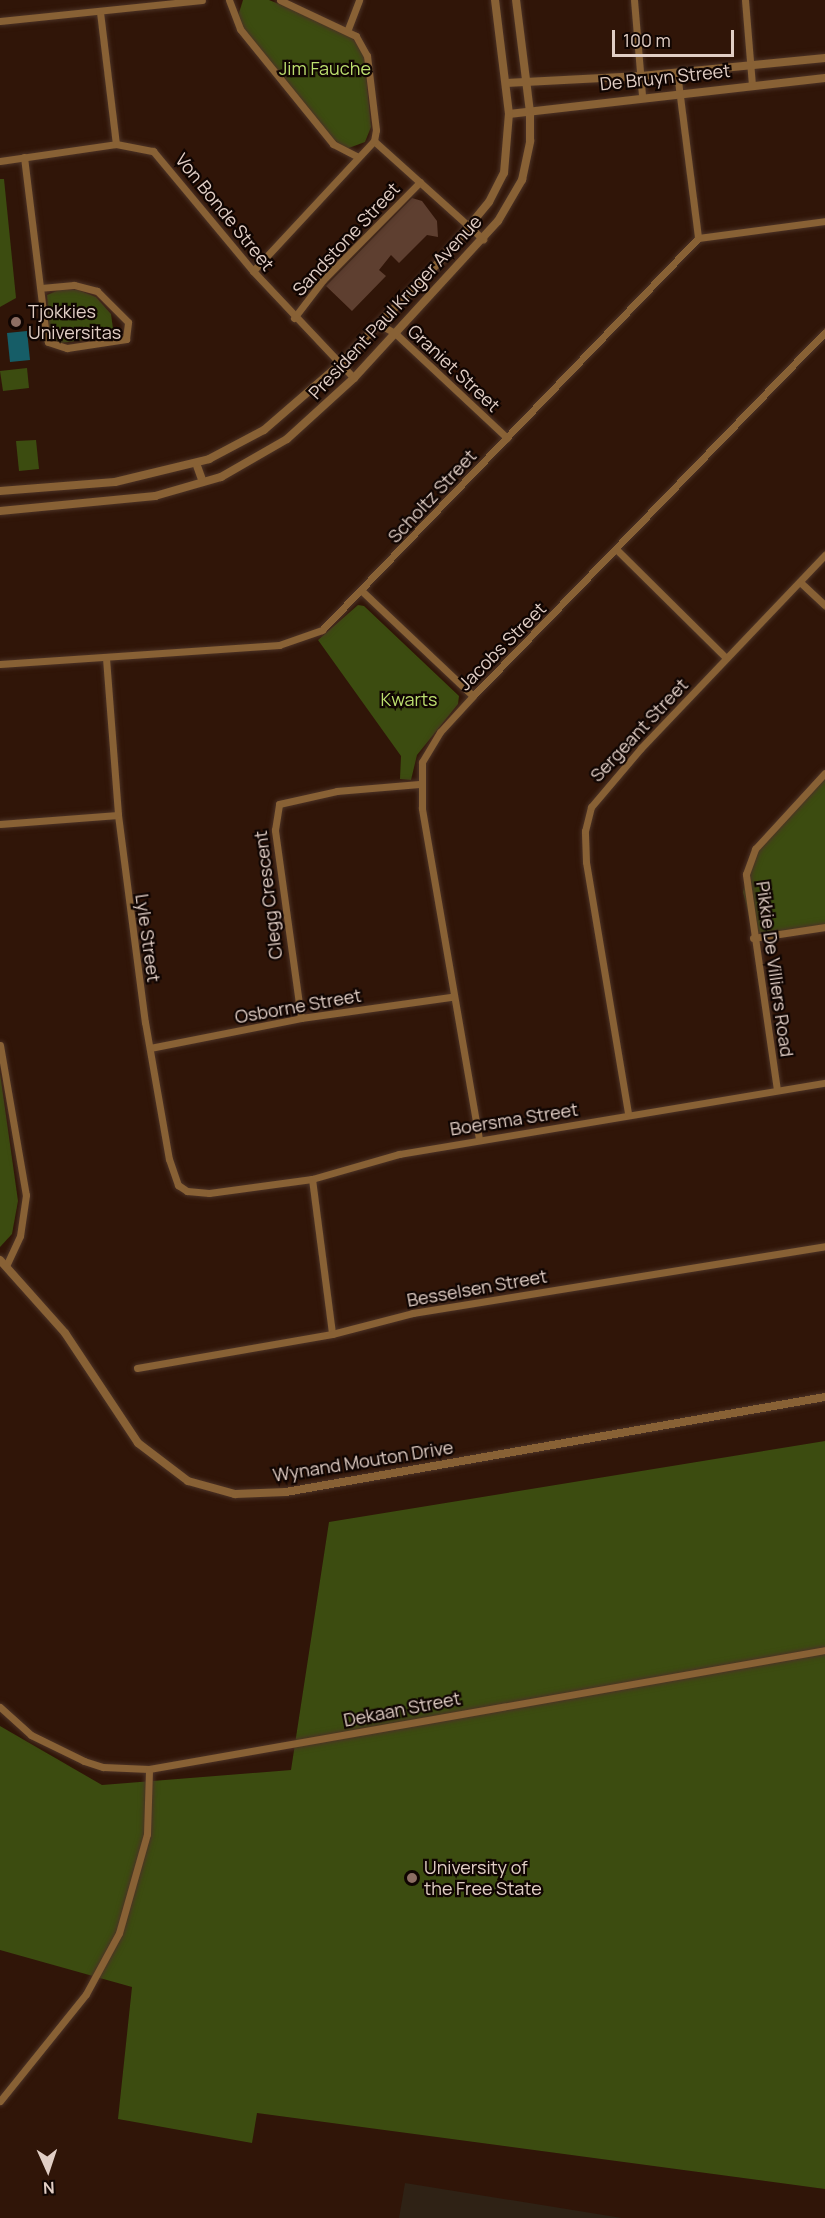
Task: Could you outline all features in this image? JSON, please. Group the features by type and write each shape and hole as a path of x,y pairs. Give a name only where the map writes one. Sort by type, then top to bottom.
{"street":[{"path":"0,21 202,0"},
{"path":"229,0 240,29 326,135 339,150 357,156"},
{"path":"280,0 348,29 367,56 374,141 420,182 467,229 483,239"},
{"path":"348,29 359,0"},
{"name":"President Paul Kruger Avenue","path":"0,491 115,482 196,463 264,430 339,365 467,229 504,173 509,114 495,0"},
{"name":"President Paul Kruger Avenue","path":"0,511 116,502 203,482 261,457 316,416 396,334 483,239 522,180 530,141 530,112 529,84 516,0"},
{"path":"634,0 642,96"},
{"path":"745,0 752,85"},
{"path":"100,12 116,144"},
{"name":"De Bruyn Street","path":"506,83 529,84 641,76 825,58"},
{"path":"677,73 698,238 825,221"},
{"name":"De Bruyn Street","path":"509,114 642,96 825,78"},
{"path":"253,271 357,156 374,141"},
{"name":"Von Bonde Street","path":"0,161 116,144 144,147 160,156 294,318 354,378"},
{"path":"24,157 46,336 52,345 78,348 126,339 128,322 97,291 74,285 41,288"},
{"name":"Sandstone Street","path":"294,318 323,280 420,182"},
{"name":"Scholtz Street","path":"0,664 106,658 301,641 322,630 363,592 698,238"},
{"name":"Graniet Street","path":"379,324 396,334 507,438"},
{"name":"Jacobs Street","path":"479,1139 451,997 419,784 430,746 473,696 618,551 825,332"},
{"path":"196,463 203,482"},
{"path":"618,551 726,658"},
{"name":"Sergeant Street","path":"628,1113 588,875 587,819 600,793 825,555"},
{"path":"800,582 825,605"},
{"path":"363,592 473,696"},
{"name":"Lyle Street","path":"106,658 118,815 150,1048 173,1176 187,1191 209,1193"},
{"name":"Pikkie De Villiers Road","path":"777,1090 746,889 754,849 825,773"},
{"name":"Clegg Crescent","path":"301,1018 275,830 279,804 337,791 419,784"},
{"path":"0,824 118,815"},
{"path":"753,938 825,927"},
{"name":"Osborne Street","path":"150,1048 301,1018 451,997"},
{"name":"Wynand Mouton Drive","path":"0,1045 26,1194 20,1236 3,1263 65,1333 138,1443 188,1481 235,1494 286,1492 825,1397"},
{"name":"Boersma Street","path":"209,1193 312,1179 399,1154 479,1139 628,1113 825,1083"},
{"path":"312,1179 332,1334"},
{"name":"Besselsen Street","path":"137,1368 332,1334 413,1314 825,1246"},
{"name":"Dekaan Street","path":"0,1707 31,1735 84,1761 103,1767 149,1769 825,1650"},
{"path":"0,2101 86,1994 119,1933 144,1851 149,1769"}],"shaded area":[{"path":"405,2183 622,2218 399,2218"}],"green space":[{"name":"Jim Fauche","path":"243,0 269,0 340,29 354,40 364,53 371,127 365,142 346,149 337,145 237,19"},
{"path":"0,179 4,179 16,298 0,307"},
{"path":"59,290 78,290 96,297 111,314 114,336 61,343 50,337 47,295"},
{"path":"27,368 29,388 3,391 0,371"},
{"path":"36,440 39,469 19,471 16,441"},
{"name":"Kwarts","path":"358,605 364,606 459,696 458,704 417,755 411,780 400,779 401,756 318,640"},
{"path":"825,777 825,925 754,936 743,892 752,854"},
{"path":"0,1073 18,1201 12,1234 0,1247"},
{"name":"University of the Free State","path":"825,1441 825,2189 257,2113 252,2143 118,2119 132,1987 0,1950 0,1726 102,1785 291,1770 329,1522"}],"water":[{"path":"27,331 30,360 10,362 7,333"}],"building":[{"path":"412,198 422,201 437,221 438,237 427,235 399,263 391,255 379,270 386,276 352,311 326,286"}],"place":[{"name":"Tjokkies Universitas","path":"16,322"},
{"name":"University of the Free State","path":"412,1878"}]}
